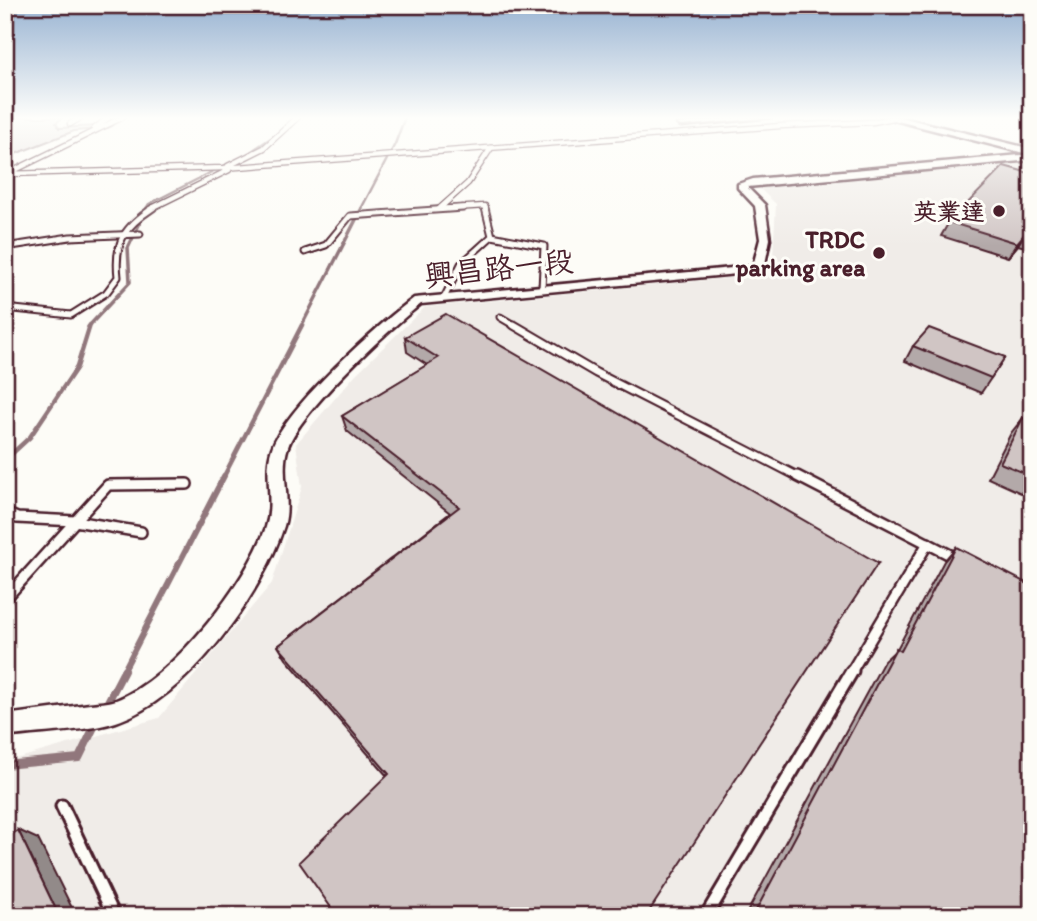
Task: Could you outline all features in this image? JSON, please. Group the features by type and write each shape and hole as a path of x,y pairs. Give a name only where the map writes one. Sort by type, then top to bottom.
{"street":[{"name":"興昌路一段","path":"5,726 116,711 152,692 186,664 234,600 265,552 276,524 280,446 298,419 374,338 418,302 758,269 765,239 760,205 741,186 752,181 970,160"}],"lane":[{"path":"6,175 37,160"},
{"path":"5,308 71,314 106,293 118,277 118,245 149,210 241,160"},
{"path":"6,175 141,172 332,160"},
{"path":"440,208 468,183 483,160"},
{"path":"305,252 326,245 350,216 440,208 485,206 492,236"},
{"path":"5,247 70,237 140,234"},
{"path":"492,236 544,246 541,289"},
{"path":"444,298 461,264 492,236"},
{"path":"500,317 596,373 962,561"},
{"path":"5,599 108,485 187,484"},
{"path":"5,513 16,518 75,521 141,532"},
{"path":"706,916 928,543"},
{"path":"62,806 114,916"}],"shaded area":[{"path":"1032,162 1032,916 5,916 5,762 159,718 272,583 302,487 296,444 355,375 425,307 772,274 776,204 757,186"}],"building":[{"name":"英業達","path":"1004,166 1029,173 1032,169 1032,233 1027,231 1017,243 949,222"},
{"path":"446,314 878,563 646,916 337,916 299,862 389,774 278,646 459,507 342,416 438,358 405,337"},
{"path":"929,328 1005,357 991,378 913,346"},
{"path":"1023,418 1032,421 1032,476 1000,463"},
{"path":"956,547 1032,586 1032,916 753,916 896,648 901,651"},
{"path":"18,830 59,916 5,916 5,840"}],"waterway":[{"path":"361,209 387,160"},
{"path":"146,209 149,204 231,162"},
{"path":"88,327 130,282 128,248 147,208"},
{"path":"301,327 362,208"},
{"path":"5,460 30,437 77,367 90,325"},
{"path":"223,478 302,325"},
{"path":"123,672 224,476"},
{"path":"104,709 124,671"},
{"path":"5,765 79,758 96,723"}],"place":[{"name":"英業達","path":"999,211"},
{"name":"TRDC parking area","path":"879,253"}]}
